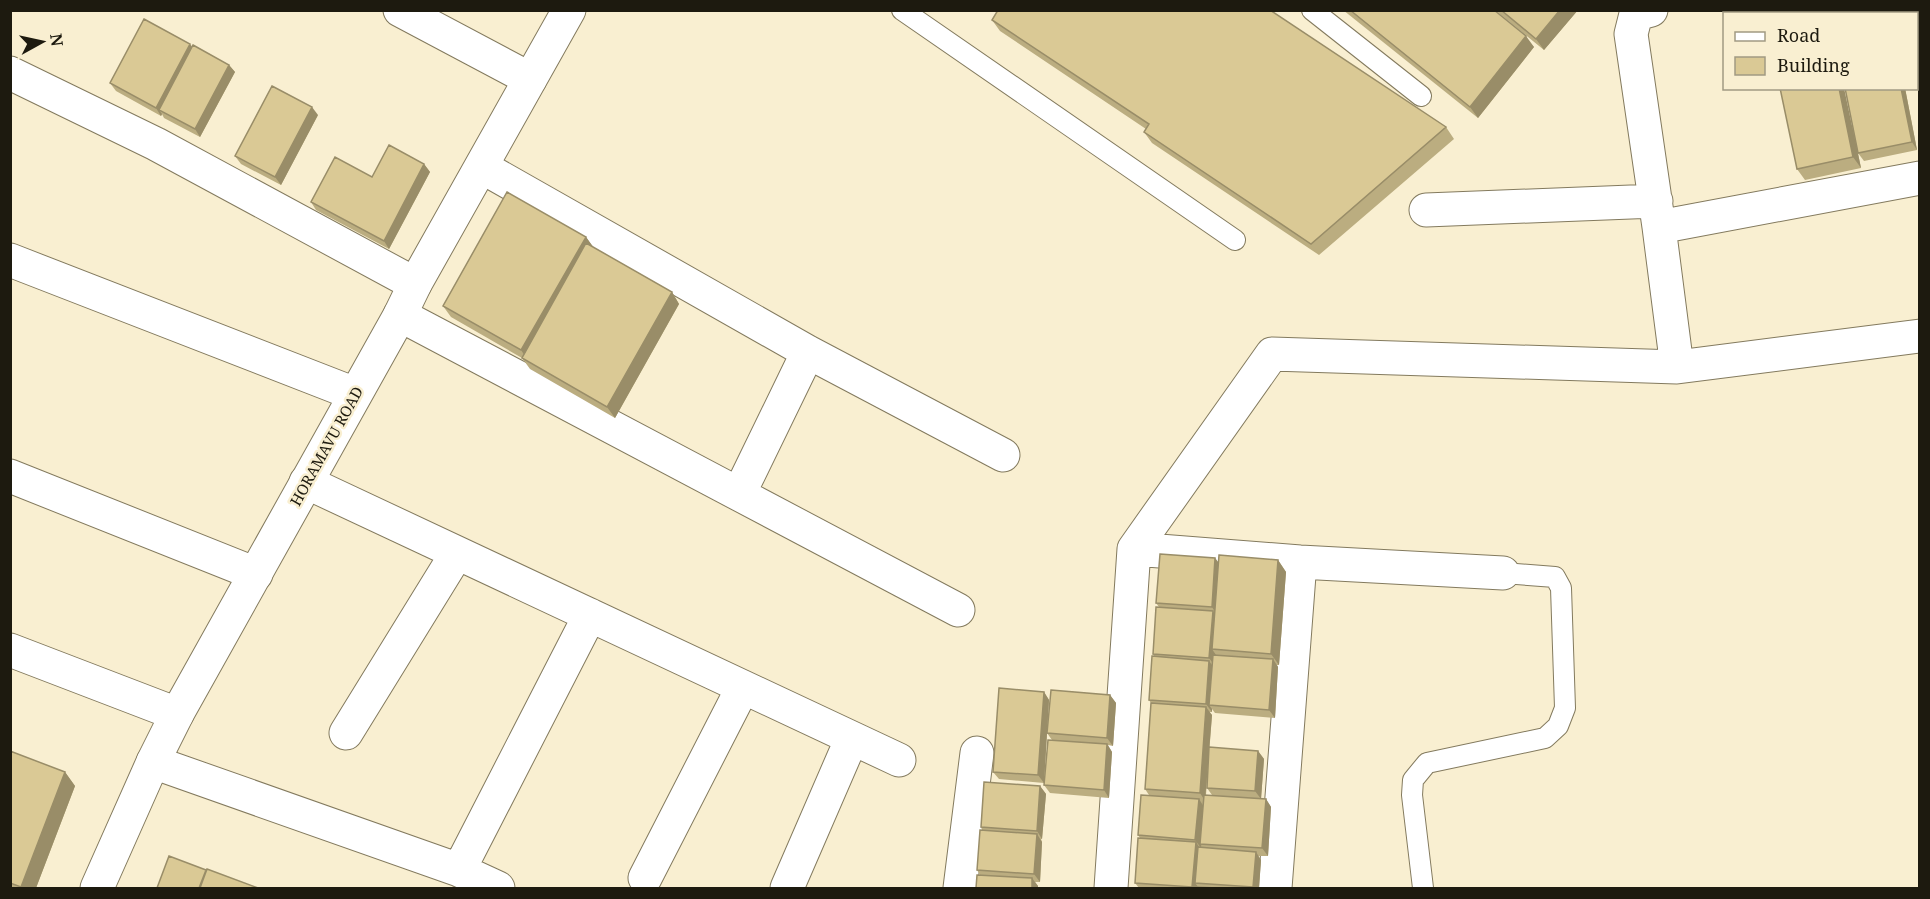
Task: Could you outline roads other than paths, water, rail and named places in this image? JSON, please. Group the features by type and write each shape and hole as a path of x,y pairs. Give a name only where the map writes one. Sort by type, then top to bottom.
{"street":[{"path":"400,10 530,79"},
{"name":"HORAMAVU ROAD","path":"97,888 177,714 569,10"},
{"path":"1651,10 1636,14 1631,34 1658,214 1677,367"},
{"path":"10,73 156,144 415,284"},
{"path":"482,167 808,352 1003,455"},
{"path":"1426,210 1658,214 1920,178"},
{"path":"10,260 355,394"},
{"path":"399,315 958,610"},
{"path":"1111,888 1134,549 1272,354 1677,367 1920,336"},
{"path":"739,494 808,352"},
{"path":"10,476 255,574"},
{"path":"306,482 899,760"},
{"path":"1134,549 1300,562 1503,573"},
{"path":"346,733 457,553"},
{"path":"1275,888 1300,562"},
{"path":"459,870 590,615"},
{"path":"10,650 177,714"},
{"path":"645,878 743,687"},
{"path":"787,888 852,738"},
{"path":"960,888 977,753"},
{"path":"153,762 459,870 498,888"}],"lane":[{"path":"902,10 1235,240"},
{"path":"1312,10 1421,96"},
{"path":"1423,888 1412,795 1413,780 1427,763 1545,738 1558,726 1564,708 1561,588 1555,577 1503,573"}]}
